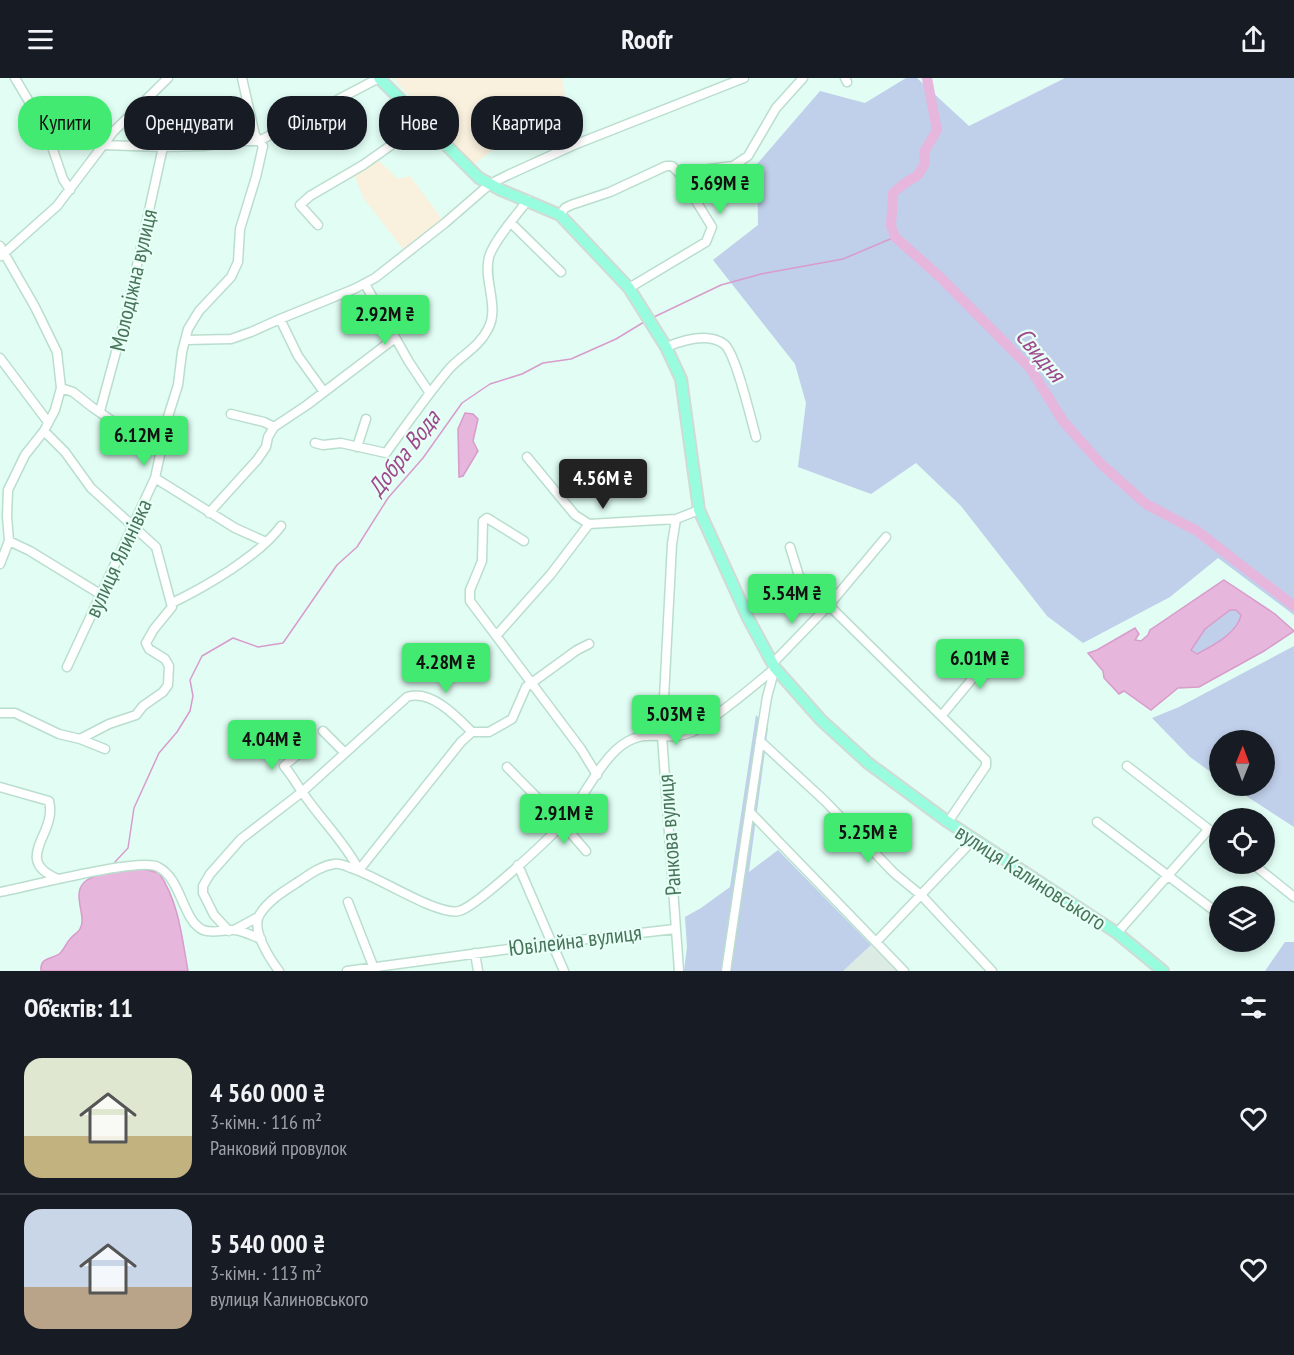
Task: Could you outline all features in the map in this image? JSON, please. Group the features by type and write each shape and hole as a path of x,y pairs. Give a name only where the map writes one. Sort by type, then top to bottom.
{"main road":[{"path":"379,78 397,96"},
{"path":"452,150 479,178 560,215"},
{"name":"вулиця Калиновського","path":"560,215 629,288 666,347 681,379 699,510 773,666 821,720 868,764 948,822 1117,933 1163,971"}],"street":[{"path":"15,78 47,132 63,179 70,190"},
{"path":"112,133 168,78"},
{"name":"вулиця Ялинівка","path":"67,667 155,478 160,442 178,385 182,352 188,329 199,311 231,277 238,262 240,229 263,146 255,135 250,120 242,78"},
{"path":"255,141 259,141 379,78"},
{"path":"186,340 231,339 365,284 445,223 490,184 574,145 744,78"},
{"path":"686,180 709,169 733,166 748,156 776,108 803,78"},
{"path":"2,256 45,219 99,150"},
{"name":"Молодіжна вулиця","path":"100,411 126,315 162,150"},
{"path":"318,225 300,205 310,195 363,165 384,150"},
{"path":"560,215 565,208 571,205 610,192 666,166 672,166 686,180 712,227 711,235 706,242 629,288"},
{"path":"315,443 323,445 341,443 386,453 429,392 457,361 478,344 489,328 493,316 488,273 489,257 528,200"},
{"path":"511,223 561,272"},
{"path":"0,246 2,256 25,288 57,352 61,388 55,410 46,427 25,455 11,484 4,515 9,541 0,564"},
{"path":"365,284 429,392"},
{"path":"280,319 298,356 324,392"},
{"path":"209,513 257,460 266,447 268,437 274,427 395,338"},
{"path":"666,347 681,340 703,338 715,339 724,344 733,358 756,437"},
{"path":"0,358 46,427 91,488 156,547 172,603 172,607 146,643 149,649 165,659 169,666 168,685 136,715 109,724 80,739"},
{"path":"61,388 74,392 147,446 160,442"},
{"path":"231,414 255,419 274,427"},
{"path":"357,447 366,419"},
{"path":"527,457 575,515 589,524 676,519 699,510"},
{"path":"155,478 235,528 266,542"},
{"path":"524,541 487,518 483,521 482,561 468,596 472,607 581,748 597,775"},
{"name":"Ранкова вулиця","path":"676,519 672,544 662,736 679,971"},
{"path":"496,636 551,573 589,524"},
{"path":"172,603 212,581 266,542 280,526"},
{"path":"279,971 266,954 256,923 258,917 270,903 284,891 318,869 339,864 359,870 444,911 460,911 480,898 562,823 615,751 630,739 647,734 670,736 693,732 730,704 773,666 829,605 886,537"},
{"path":"9,541 30,551 100,594"},
{"path":"790,547 799,576 986,760 986,766 948,822"},
{"path":"359,870 461,742 472,732 489,732 512,719 526,687 577,650 589,644"},
{"path":"942,715 998,648"},
{"path":"726,971 773,666"},
{"path":"261,939 231,930 213,915 203,893 203,886 210,874 241,839 302,792 407,697 414,694 433,701 457,717 472,732"},
{"path":"0,713 15,713 59,734 105,749"},
{"path":"323,732 345,753"},
{"path":"760,741 825,801 894,873 922,896 992,971"},
{"path":"297,755 284,766 340,839 359,870"},
{"path":"1117,933 1208,830 1127,766"},
{"path":"507,768 562,823 586,851"},
{"path":"0,787 49,801 50,813 36,855 36,862 43,871 59,879"},
{"path":"750,812 904,971"},
{"path":"1097,822 1209,907"},
{"path":"876,942 975,839"},
{"path":"0,892 59,879 148,864 159,867 175,885 196,925 204,930 217,932 231,930 258,917"},
{"path":"518,865 564,971"},
{"path":"1265,874 1294,897"},
{"path":"348,902 374,969"},
{"name":"Ювілейна вулиця","path":"347,971 675,929"},
{"name":"Ювілейна вулиця","path":"475,953 478,971"}],"shaded area":[{"path":"393,78 562,78 565,95 471,96 471,150 493,150 473,165 459,150 459,96 410,96"},
{"path":"906,78 917,78 969,126 1065,78 1294,78 1294,615 1218,558 1170,597 1083,643 1047,616 961,506 916,463 871,494 798,467 806,403 795,364 713,260 758,225 757,164 820,91 865,103"},
{"path":"376,158 398,179 410,176 442,219 404,250 364,199 353,173"},
{"path":"465,413 473,414 478,419 473,441 478,451 463,476 459,477 458,429"},
{"path":"1224,580 1275,614 1294,631 1264,651 1199,687 1178,688 1151,710 1124,691 1119,694 1104,678 1103,671 1088,653 1135,628 1139,634 1135,640 1141,641 1150,630","holes":["1230,610 1236,610 1241,615 1239,622 1230,633 1197,654 1191,650 1205,629"]},
{"path":"1230,610 1236,610 1241,615 1239,622 1230,633 1197,654 1191,649 1205,629"},
{"path":"1294,646 1294,827 1275,815 1275,808 1265,808 1246,796 1275,796 1275,730 1209,730 1209,771 1190,757 1152,718 1179,707"},
{"path":"756,715 768,728 749,872 778,850 871,945 843,971 684,971 687,947 685,917 730,887"},
{"path":"143,869 159,873 166,884 179,920 188,971 41,971 42,963 59,954 80,929 82,918 79,891 87,880 114,872"},
{"path":"1285,942 1294,942 1294,971 1265,971"},
{"path":"871,945 897,971 843,971"}],"waterway":[{"name":"Свидня","path":"927,78 937,130 924,152 925,163 918,175 893,193 891,226 895,237 940,277 1030,368 1063,421 1100,463 1146,504 1197,531 1294,606"},
{"name":"Добра Вода","path":"654,317 721,285 761,274 843,259 895,237"},
{"name":"Добра Вода","path":"115,862 128,848 134,808 159,753 177,732 190,711 193,696 190,680 202,656 233,638 258,647 283,643 337,565 357,547 388,498 423,458 462,403 490,384 522,374 543,363 571,359 616,339 644,322"}]}
